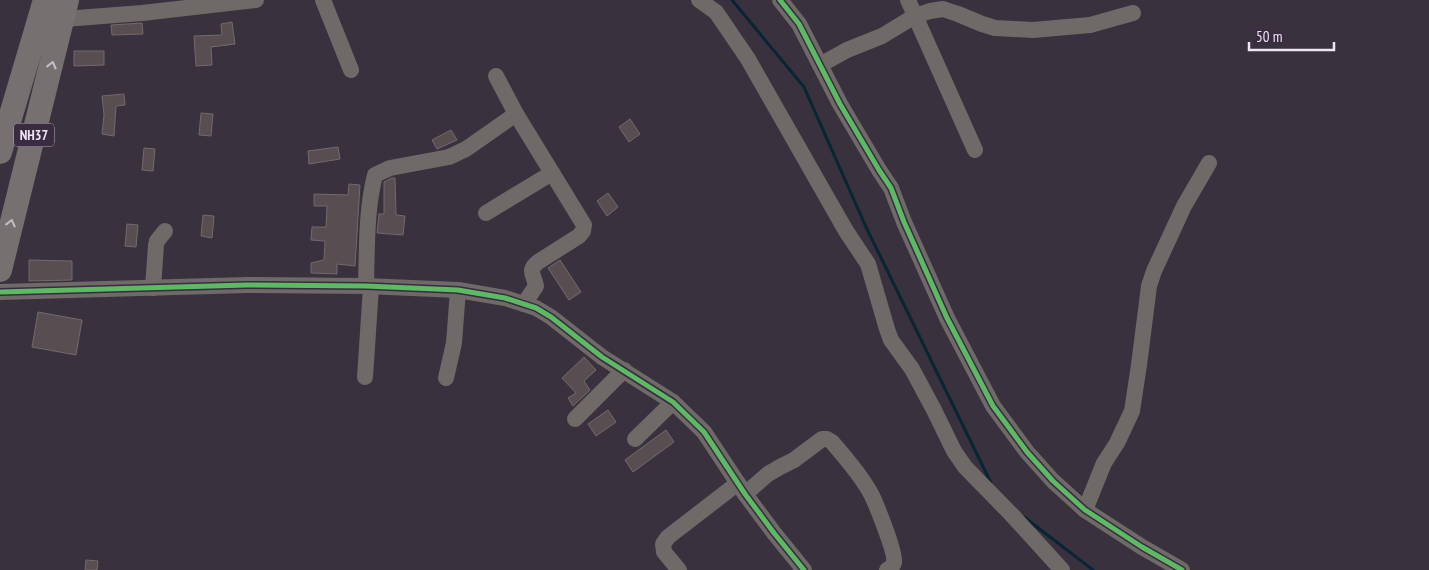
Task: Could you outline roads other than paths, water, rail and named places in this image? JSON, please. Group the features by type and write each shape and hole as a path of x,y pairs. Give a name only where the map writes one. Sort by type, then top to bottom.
{"highway":[{"name":"NH37","path":"0,152 45,0"},
{"name":"NH37","path":"0,270 66,10"}],"street":[{"path":"66,10 256,0"},
{"path":"323,0 351,70"},
{"path":"698,0 716,12 748,59 846,231 865,258 891,340 912,368 954,451 965,467 1062,570"},
{"path":"780,0 800,24 840,104 891,188 904,222 947,318 993,406 1027,452 1054,481 1086,510 1142,547 1182,570"},
{"path":"908,0 976,150"},
{"path":"820,65 848,50 882,36 915,16 930,11 943,9 996,28 1033,30 1090,25 1133,13"},
{"path":"496,76 516,114 584,225 583,231 578,236 532,267 536,286 524,304"},
{"path":"365,377 369,286 367,242 375,175 390,168 449,157 466,148 516,114"},
{"path":"1086,510 1104,463 1117,444 1132,411 1149,286 1154,271 1184,206 1210,163"},
{"path":"486,214 552,173"},
{"path":"153,288 156,245 165,231"},
{"path":"0,292 247,285 369,286 458,290 505,298 536,308 551,317 602,357 673,402 704,432 741,489 803,570"},
{"path":"446,378 454,343 458,290"},
{"path":"576,419 624,370"},
{"path":"635,439 673,402"},
{"path":"679,570 664,552 662,544 668,537 741,489 794,460 822,440 827,439 832,442 856,472 876,504 893,551 894,562 887,570"}],"waterway":[{"path":"732,0 804,87 866,227 991,483"},
{"path":"1024,517 1093,570"}]}
